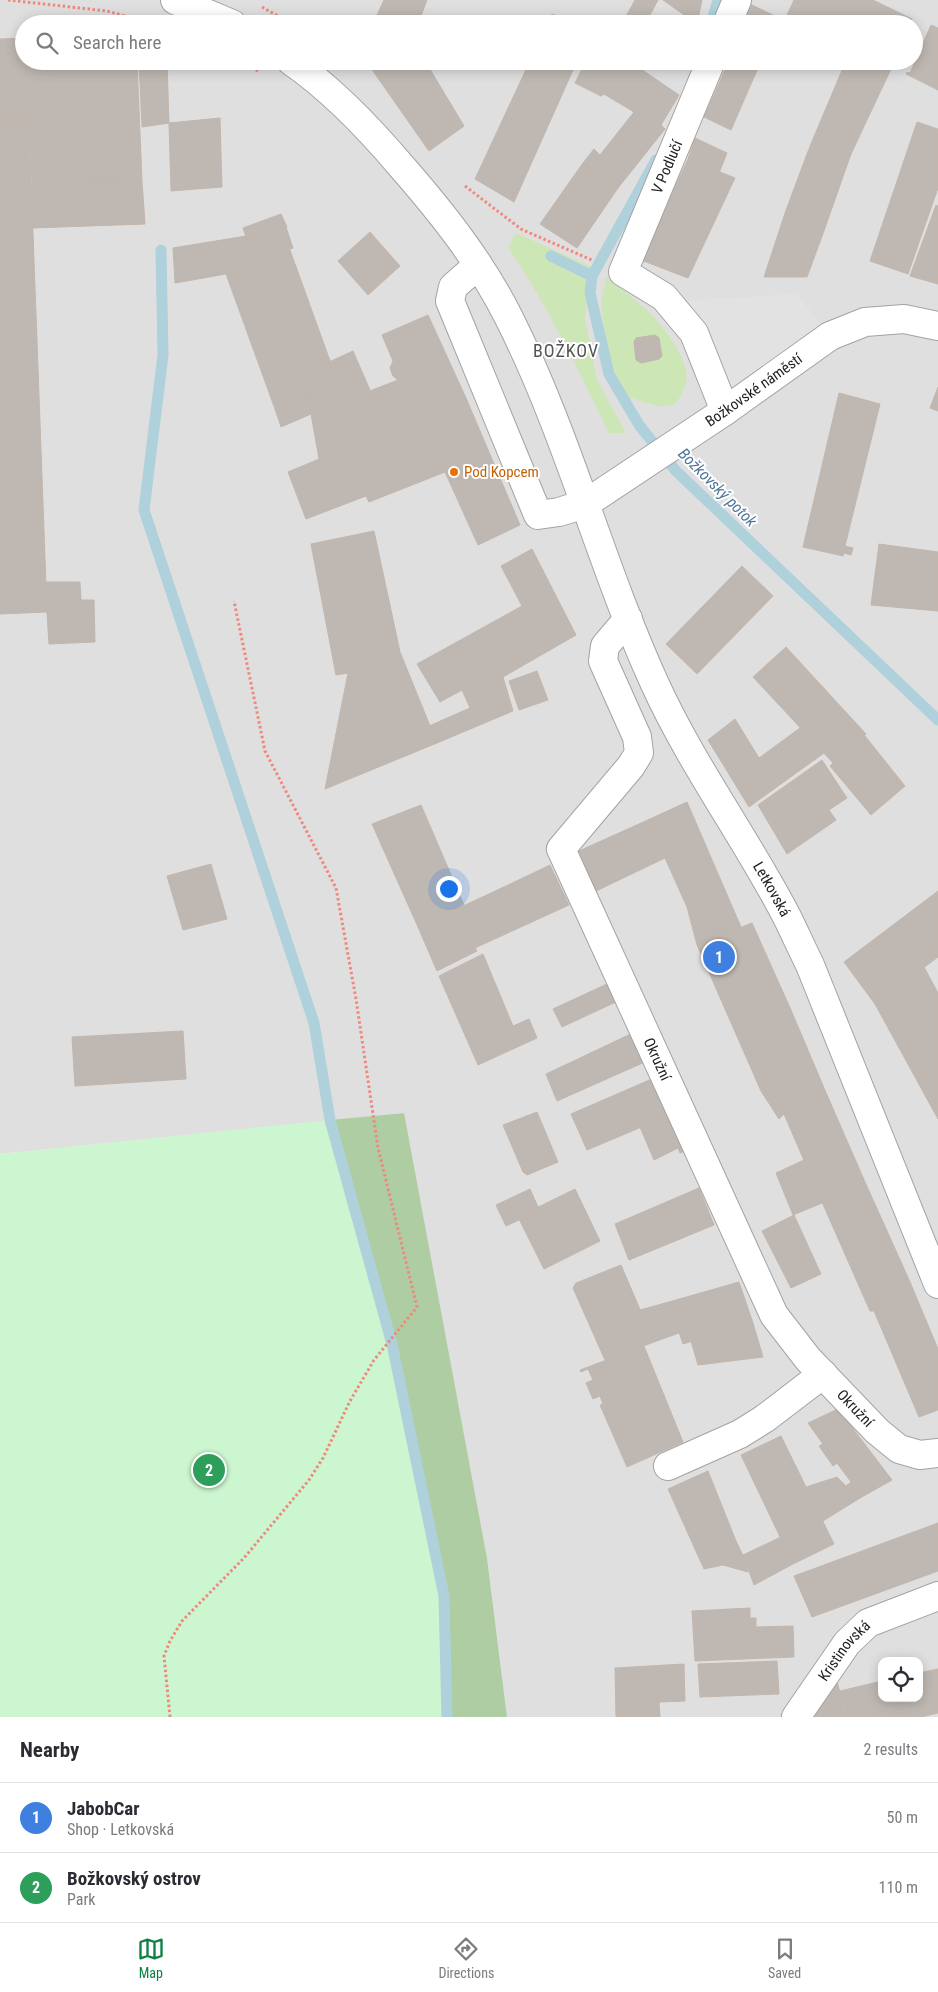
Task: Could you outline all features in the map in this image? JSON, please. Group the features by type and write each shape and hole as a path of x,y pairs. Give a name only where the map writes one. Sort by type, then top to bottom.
{"street":[{"path":"174,0 210,15"},
{"path":"731,15 737,0"},
{"name":"Letkovská","path":"304,70 372,132 446,217 509,317 549,407 628,619 655,684 687,746 787,917 810,965 938,1284"},
{"name":"V Podlučí","path":"707,70 623,272 664,296 694,333 725,411"},
{"name":"Božkovské náměstí","path":"478,265 452,287 450,301 538,514 559,512 585,504 725,411 830,336 865,322 904,319 938,326"},
{"name":"Okružní","path":"628,619 605,646 603,661 637,736 639,753 631,766 561,848 774,1316 808,1358 877,1431 899,1449 920,1455 938,1453"},
{"path":"668,1466 740,1434 764,1419 823,1374"},
{"name":"Kristinovská","path":"796,1717 847,1643 868,1622 938,1596"}],"path":[{"path":"8,0 107,11 121,15"},
{"path":"259,5 276,15"},
{"path":"463,184 521,229 590,259"},
{"path":"170,1717 164,1656 170,1641 182,1621 244,1558 309,1480 323,1458 350,1401 374,1360 417,1308 378,1148 356,999 336,888 265,751 234,601"}],"shaded area":[{"path":"0,0 938,0 938,1717 507,1717 487,1558 403,1113 0,1154"},
{"path":"797,294 830,336 725,411 682,301"}],"green space":[{"path":"516,233 592,267 585,318 597,380 626,433 609,433 549,314 508,247"},
{"path":"606,277 648,311 677,348 686,371 686,382 683,391 674,404 657,406 626,396 608,357 601,304"},
{"path":"404,1113 487,1558 507,1717 394,1717 330,1120"},
{"path":"330,1120 392,1344 444,1596 447,1717 0,1717 0,1154"}],"building":[{"path":"384,0 427,0 421,15 377,15"},
{"path":"635,0 658,0 650,15 627,15"},
{"path":"663,0 702,0 699,15 684,15"},
{"path":"794,0 873,0 904,15 787,15"},
{"path":"750,4 773,15 747,15"},
{"path":"931,25 938,28 938,90 906,74 907,72 910,73 911,70 923,70 923,43"},
{"path":"15,38 15,70 27,70 29,125 0,125 0,39"},
{"path":"27,70 137,70 142,181 32,182"},
{"path":"139,70 167,70 169,123 142,127"},
{"path":"372,70 430,70 464,126 429,151"},
{"path":"526,70 573,70 514,202 475,179"},
{"path":"582,70 642,70 679,95 661,125 665,129 618,188 583,163 594,149 600,155 634,112 604,94 601,96 575,83"},
{"path":"725,70 757,70 731,130 704,117"},
{"path":"842,70 890,71 851,154 813,139"},
{"path":"220,118 222,187 171,191 169,123"},
{"path":"917,122 938,129 938,188 908,274 870,261"},
{"path":"0,125 29,125 47,612 0,614"},
{"path":"695,138 727,153 719,173 688,159"},
{"path":"813,139 851,154 846,168 807,154"},
{"path":"807,154 846,168 825,228 785,213"},
{"path":"688,159 735,178 688,278 641,260"},
{"path":"583,163 618,188 577,248 540,224"},
{"path":"142,181 145,224 33,228 32,182"},
{"path":"936,205 938,206 938,284 910,276"},
{"path":"785,213 825,228 807,277 764,277"},
{"path":"281,214 293,248 255,263 243,228"},
{"path":"370,232 400,266 368,295 338,261"},
{"path":"246,236 255,263 226,274 175,283 173,248"},
{"path":"290,250 338,383 275,409 226,274"},
{"path":"428,315 466,398 319,459 311,414 398,380 393,376 390,368 393,361 382,335"},
{"path":"655,335 659,338 662,356 659,359 641,363 636,360 634,342 636,338"},
{"path":"353,351 363,374 338,383 329,362"},
{"path":"363,374 370,390 311,414 306,396"},
{"path":"938,387 938,411 930,408"},
{"path":"839,393 880,404 845,546 853,548 851,555 844,553 843,556 803,547"},
{"path":"306,396 311,414 281,427 275,409"},
{"path":"466,398 520,525 478,545 445,472 369,502 366,496 306,519 288,472"},
{"path":"374,531 400,652 437,743 325,789 348,673 336,675 311,544"},
{"path":"879,544 938,552 938,611 871,605"},
{"path":"532,549 576,635 503,677 462,690 440,702 417,664 522,606 501,566"},
{"path":"742,566 773,596 697,674 666,644"},
{"path":"45,582 80,582 81,600 94,600 95,642 49,644"},
{"path":"786,647 866,734 834,764 753,677"},
{"path":"537,671 548,700 519,710 509,681"},
{"path":"503,677 513,711 437,743 429,726 470,708 462,690"},
{"path":"735,719 759,758 800,728 824,753 749,807 708,740"},
{"path":"865,736 905,786 871,815 830,766"},
{"path":"822,760 847,798 829,810 836,820 787,854 758,805"},
{"path":"687,802 741,927 697,945 687,907 650,819"},
{"path":"421,805 464,905 418,927 372,824"},
{"path":"650,819 665,858 596,891 579,851"},
{"path":"211,864 227,919 183,930 167,876"},
{"path":"550,865 569,905 523,926 506,886"},
{"path":"506,886 523,926 475,948 477,951 437,971 418,927"},
{"path":"938,891 938,957 875,1004 844,962"},
{"path":"752,923 791,1010 736,1034 697,945"},
{"path":"483,954 513,1026 529,1019 537,1038 478,1065 439,976"},
{"path":"924,967 938,993 938,1119 875,1004"},
{"path":"609,983 618,1001 562,1027 553,1009"},
{"path":"791,1010 827,1095 784,1114 779,1119 761,1091 736,1034"},
{"path":"183,1031 186,1079 75,1086 72,1037"},
{"path":"635,1032 647,1061 557,1101 546,1074"},
{"path":"654,1078 670,1115 587,1150 571,1114"},
{"path":"827,1095 865,1182 822,1202 784,1114"},
{"path":"537,1112 558,1162 527,1175 523,1172 503,1125"},
{"path":"670,1115 685,1151 680,1153 678,1148 654,1160 640,1127"},
{"path":"804,1160 822,1203 793,1215 776,1173"},
{"path":"865,1182 910,1282 870,1311 822,1202"},
{"path":"699,1188 714,1225 629,1260 615,1224"},
{"path":"530,1189 538,1207 518,1217 519,1220 506,1226 496,1205"},
{"path":"575,1189 600,1241 544,1269 518,1217"},
{"path":"794,1215 821,1274 791,1288 762,1231"},
{"path":"621,1265 654,1342 605,1360 573,1288 576,1283"},
{"path":"739,1282 753,1323 683,1344 669,1302"},
{"path":"910,1282 938,1349 938,1410 919,1417 874,1311 870,1311"},
{"path":"669,1302 679,1333 654,1342 640,1310"},
{"path":"753,1323 763,1357 698,1365 691,1341"},
{"path":"644,1346 683,1442 627,1467 600,1405 603,1404 600,1396 593,1399 586,1383 593,1380 588,1369 581,1372 580,1370"},
{"path":"838,1409 892,1480 860,1498 837,1463 833,1466 819,1446 823,1444 808,1423"},
{"path":"781,1436 834,1544 793,1564 741,1455"},
{"path":"708,1471 749,1568 747,1569 748,1572 723,1565 704,1569 668,1489"},
{"path":"837,1477 846,1486 851,1482 860,1498 823,1521 806,1487"},
{"path":"938,1523 938,1571 812,1617 794,1576"},
{"path":"781,1537 793,1564 754,1585 743,1555"},
{"path":"750,1608 750,1618 756,1618 756,1627 793,1626 794,1657 695,1661 692,1611"},
{"path":"777,1661 779,1694 700,1697 698,1664"},
{"path":"684,1664 685,1701 659,1702 660,1717 616,1717 615,1668"},
{"path":"938,1669 938,1713 921,1717 847,1717 840,1691 878,1682 878,1702 923,1702 923,1672"},
{"path":"837,1681 846,1717 809,1717"}],"waterway":[{"name":"Božkovský potok","path":"714,15 718,0"},
{"name":"Božkovský potok","path":"656,160 592,276 590,293 609,374 639,425 676,471 938,720"},
{"path":"161,250 163,355 144,510 314,1023 330,1120 392,1344 444,1596 447,1717"},
{"path":"551,256 592,276"}],"place":[{"name":"Pod Kopcem","path":"454,472"},
{"name":"JabobCar","path":"719,957"},
{"name":"Božkovský ostrov","path":"209,1470"}],"district":[{"name":"BOŽKOV","path":"566,351"}]}
